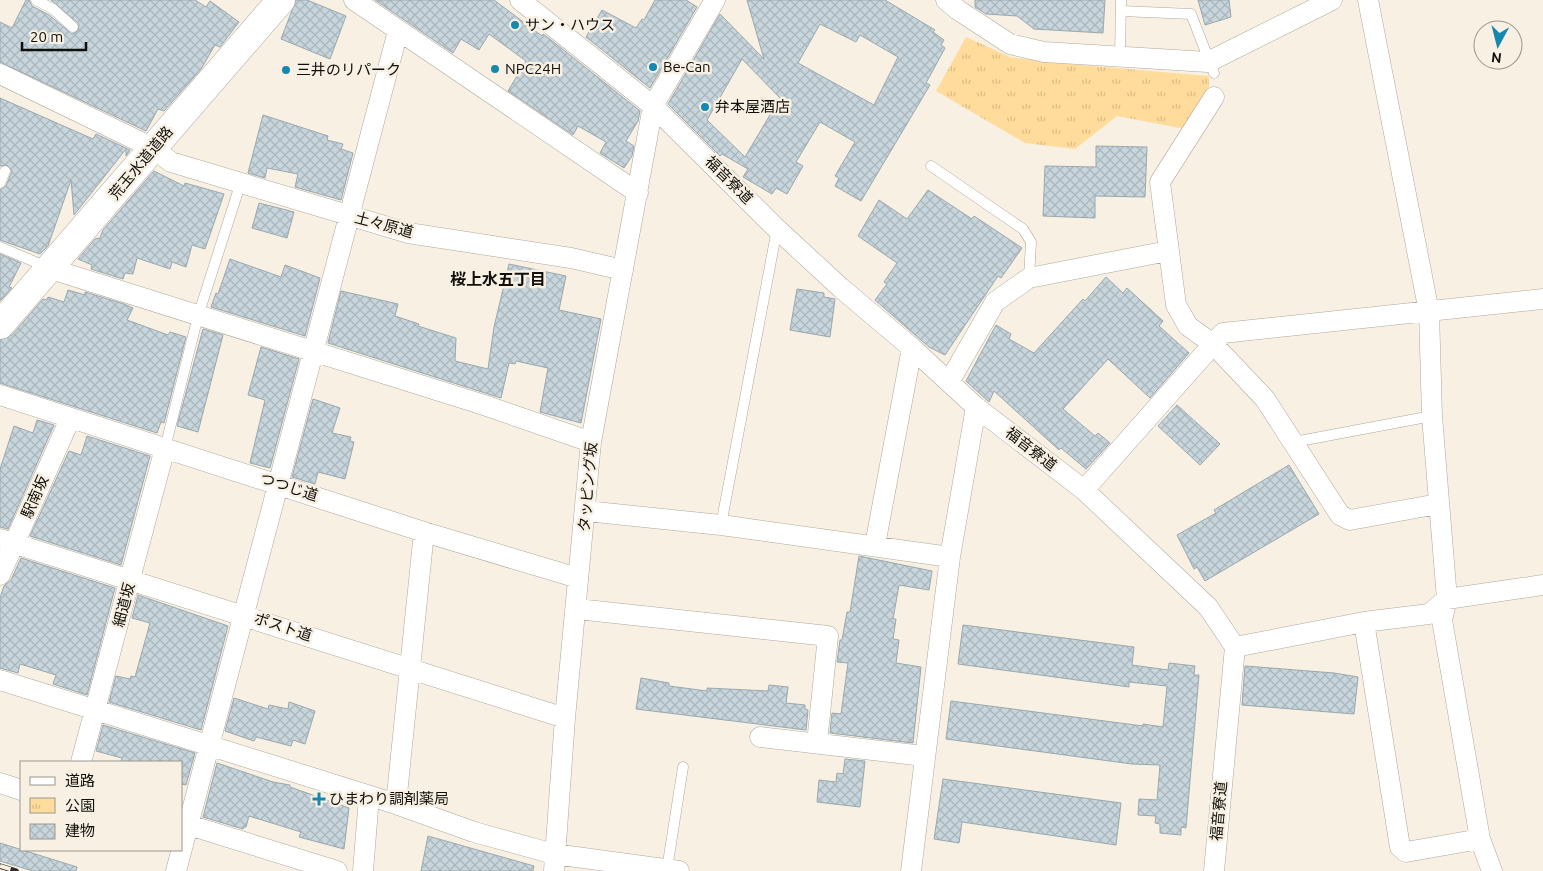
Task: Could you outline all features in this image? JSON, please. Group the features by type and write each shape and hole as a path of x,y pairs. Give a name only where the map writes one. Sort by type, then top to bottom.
{"main road":[{"name":"荒玉水道道路","path":"0,325 51,269 281,0"}],"street":[{"path":"354,0 638,193"},
{"name":"福音寮道","path":"520,0 653,106 840,288 912,348 976,407 1084,490 1208,607 1234,647 1214,871"},
{"path":"653,106 715,0"},
{"path":"946,0 1010,44 1044,52 1120,57 1211,68 1332,0"},
{"path":"1368,0 1429,312 1432,416 1447,599 1442,620 1480,839 1492,871"},
{"path":"182,846 398,31"},
{"name":"土々原道","path":"0,74 153,148 171,162 408,233 571,258 623,270"},
{"path":"1214,97 1160,182 1176,305 1188,326 1214,344 1265,400 1340,515 1350,520 1438,504"},
{"name":"タッピング坂","path":"554,863 565,718 577,609 578,578 586,511 591,442 653,106"},
{"path":"949,382 995,302 1029,278 1168,251"},
{"path":"51,269 313,353 484,405 591,442"},
{"path":"1084,490 1223,333 1543,300"},
{"path":"876,545 912,348"},
{"name":"つつじ道","path":"0,395 424,532 578,578"},
{"path":"911,871 950,557 976,407"},
{"name":"駅南坂","path":"0,575 7,542 70,419"},
{"name":"細道坂","path":"81,761 164,448"},
{"path":"586,511 721,525 876,545 950,557"},
{"path":"396,804 408,667 424,532"},
{"name":"ポスト道","path":"7,542 130,579 565,718"},
{"path":"1234,647 1364,622 1433,613 1447,599 1543,585"},
{"path":"577,609 828,636 817,743"},
{"path":"1364,622 1400,847 1406,852 1480,839"},
{"path":"0,680 396,804 554,863 673,870"},
{"path":"760,737 924,756"},
{"path":"0,783 20,790"},
{"path":"363,871 369,797"},
{"path":"185,834 337,871"},
{"path":"176,871 181,851"}],"lane":[{"path":"36,0 53,9 73,26"},
{"path":"1120,57 1121,5 1191,14 1211,68"},
{"path":"931,166 1022,229 1031,242 1029,278"},
{"path":"0,183 5,171"},
{"path":"164,448 198,316 241,182"},
{"path":"721,525 777,228"},
{"path":"0,247 51,269"},
{"path":"1294,442 1432,416"},
{"path":"673,870 683,767"}],"green space":[{"path":"966,37 1010,57 1045,62 1209,76 1209,90 1185,129 1117,116 1075,149 1025,143 936,91"}],"building":[{"path":"26,0 29,0 32,6 49,15 72,34 78,31 79,24 51,0 195,0 206,7 210,1 239,22 220,47 215,45 201,69 164,111 158,109 146,131 0,62 0,22 12,28"},
{"path":"296,0 307,0 346,16 330,59 281,39"},
{"path":"375,0 494,0 542,36 543,34 551,40 640,111 638,121 626,141 634,146 632,156 624,168 600,153 606,142 578,126 573,135 508,91 526,61 489,34 479,50 461,39 453,53"},
{"path":"655,0 686,0 697,7 650,88 586,37 602,10 636,28 642,19 644,20"},
{"path":"747,0 885,0 935,30 933,32 944,40 941,45 945,48 926,83 930,85 861,201 835,186 839,178 835,176 855,142 820,122 796,162 803,166 787,194 776,188 772,194 743,177 748,169 722,154 720,156 668,104 720,14 764,59","holes":["820,24 856,42 860,35 898,57 874,105 798,63","742,59 780,98 745,157 707,120"]},
{"path":"975,0 1105,0 1103,33 1034,29 1017,16 986,14 975,7"},
{"path":"1198,0 1229,0 1231,17 1205,25"},
{"path":"0,98 93,139 96,134 130,150 126,156 126,149 74,215 71,180 48,246 40,254 0,240 0,190 6,186 12,171 7,165 0,166"},
{"path":"263,115 328,136 327,140 343,144 341,149 353,153 341,200 295,187 298,174 267,168 265,178 248,173"},
{"path":"1096,146 1147,147 1145,197 1095,196 1095,218 1043,216 1045,166 1096,167"},
{"path":"154,171 184,186 185,183 224,194 205,249 192,245 186,267 172,262 170,269 137,258 133,274 125,273 123,279 91,269 92,265 78,259 95,239 100,238 103,230"},
{"path":"928,190 972,219 974,216 1022,248 1001,278 998,276 945,355 929,347 875,300 887,284 884,282 897,263 858,236 879,200 907,219"},
{"path":"259,203 294,212 287,238 252,228"},
{"path":"0,254 21,263 9,287 12,288 0,301"},
{"path":"230,259 281,277 285,265 320,278 305,336 211,307 216,293 218,294"},
{"path":"509,264 566,276 559,310 601,319 581,423 540,412 548,368 516,361 515,364 509,363 501,398 328,343 341,291 398,304 395,316 419,324 418,326 456,338 455,361 488,369 494,327"},
{"path":"1106,277 1123,293 1127,288 1163,321 1159,326 1189,353 1150,398 1108,359 1063,409 1095,436 1098,433 1110,443 1086,469 1061,448 1059,450 994,391 989,402 966,381 996,325 1011,334 1009,339 1034,353 1083,299 1085,301"},
{"path":"797,289 824,293 824,297 835,299 830,337 790,330"},
{"path":"68,290 85,295 85,292 124,304 133,308 127,320 168,335 170,332 186,337 164,423 161,422 157,433 0,383 0,340 12,335 43,299 47,300 48,297 64,302"},
{"path":"203,329 223,335 198,432 177,426"},
{"path":"261,347 299,359 270,468 250,463 265,400 248,395"},
{"path":"313,399 340,408 332,433 351,437 350,441 354,442 345,479 318,472 315,484 292,477"},
{"path":"1177,405 1220,444 1200,465 1158,426"},
{"path":"37,420 54,425 8,529 0,527 0,469 14,426 33,433"},
{"path":"87,436 150,456 121,565 30,536 69,451 81,455"},
{"path":"1289,465 1319,514 1205,581 1197,567 1194,569 1177,535 1216,513 1214,510"},
{"path":"859,556 932,571 929,590 899,585 893,619 896,619 893,639 899,640 896,663 921,667 913,743 830,733 832,713 841,714 848,663 837,662 847,612 850,612"},
{"path":"21,558 115,588 87,695 53,684 56,675 20,664 18,673 0,668 0,598 4,586 11,580"},
{"path":"138,595 228,626 201,730 109,702 116,676 130,679 131,676 135,677 150,623 132,618"},
{"path":"963,625 1134,647 1132,665 1168,670 1169,663 1195,666 1194,675 1199,675 1186,828 1181,827 1181,835 1160,833 1160,824 1155,823 1156,816 1138,815 1139,799 1157,800 1160,765 1132,764 946,739 951,701 1163,727 1167,686 1129,682 1129,687 958,664"},
{"path":"1245,666 1334,673 1358,677 1354,714 1242,705"},
{"path":"641,678 669,683 669,686 707,691 707,688 768,691 769,685 788,687 786,703 805,705 805,709 808,710 806,730 636,709"},
{"path":"234,698 268,709 269,705 288,709 289,702 315,711 305,744 293,740 291,746 256,737 254,741 225,731"},
{"path":"103,725 195,753 186,785 182,784 182,761 121,761 122,758 96,751"},
{"path":"845,759 865,761 860,807 817,802 819,780 836,782 837,773 843,774"},
{"path":"217,763 273,782 290,785 290,787 349,808 344,849 299,837 301,832 249,816 246,827 243,829 203,817"},
{"path":"943,779 1121,803 1116,845 962,822 959,843 934,839"},
{"path":"428,836 534,866 533,871 421,871"},
{"path":"0,843 20,849 20,851 26,851 77,867 76,871 33,871 0,861"}],"railway":[{"path":"0,866 16,871"}],"place":[{"name":"サン・ハウス","path":"515,25"},
{"name":"Be-Can","path":"653,67"},
{"name":"NPC24H","path":"495,69"},
{"name":"三井のリパーク","path":"286,70"},
{"name":"弁本屋酒店","path":"705,107"},
{"name":"ひまわり調剤薬局","path":"319,799"}],"district":[{"name":"桜上水五丁目","path":"498,279"}]}
